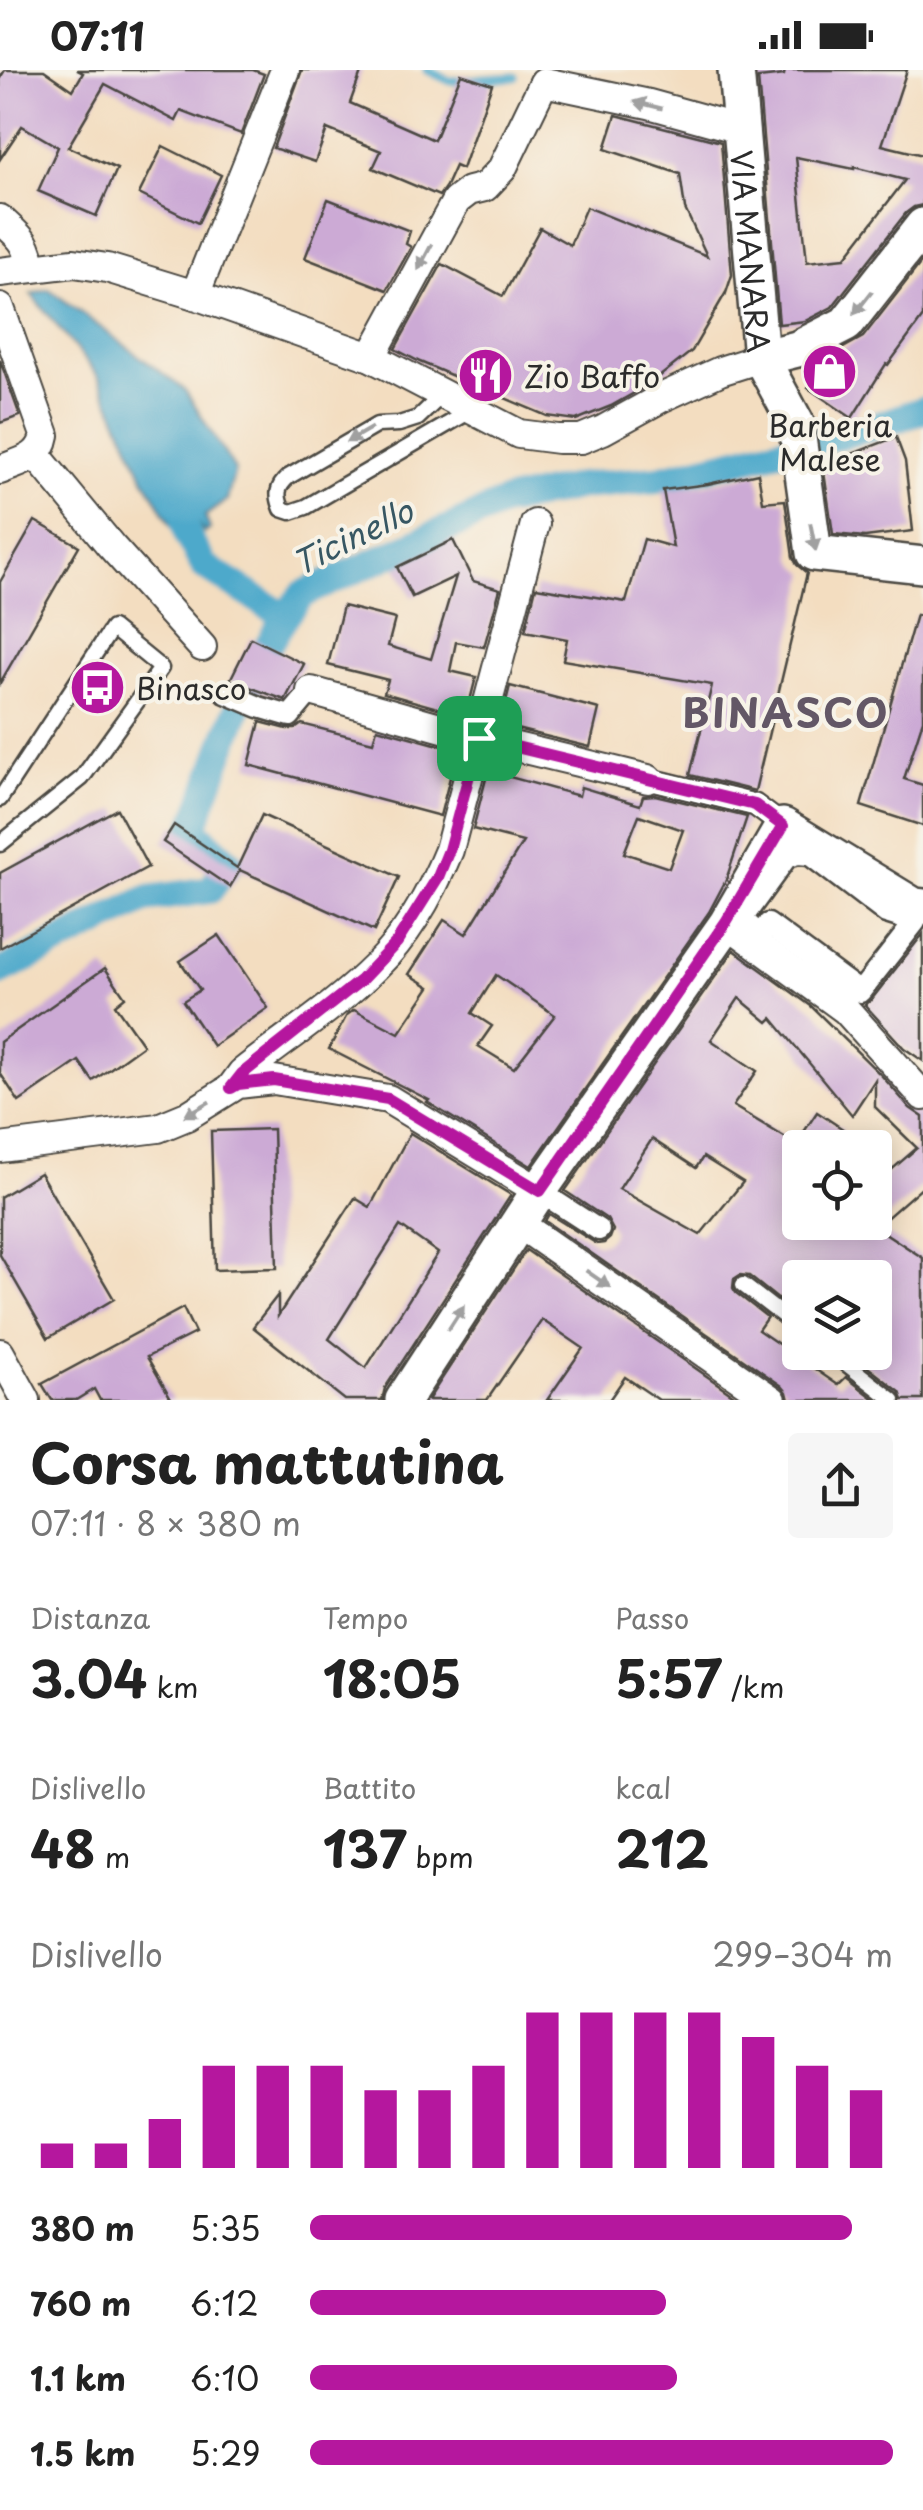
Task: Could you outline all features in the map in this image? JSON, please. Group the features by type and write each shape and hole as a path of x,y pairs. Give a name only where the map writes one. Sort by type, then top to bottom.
{"street":[{"path":"195,296 286,70"},
{"name":"VIA MANARA","path":"736,70 761,358 796,423 814,554 923,566"},
{"path":"371,358 456,201 470,191 484,188 502,169 544,82 649,104 742,130"},
{"path":"0,219 22,239 30,252 30,267"},
{"path":"0,272 74,262 107,268 371,358 519,434 581,439 720,370 797,350 846,324 923,226"},
{"path":"0,308 45,435 43,448 36,455 0,470"},
{"path":"36,455 202,647"},
{"path":"231,1088 242,1074 377,965 438,877 449,850 535,524"},
{"path":"226,693 290,716 311,691 479,738 755,805 914,906 919,914"},
{"path":"403,1400 518,1223 726,922 783,826"},
{"path":"798,854 810,855 886,913 919,914 860,992 768,924 760,935 742,919 787,858 798,854"},
{"path":"726,922 846,1010 923,1096"},
{"path":"298,1030 295,1062 312,1085"},
{"path":"0,1148 158,1128 187,1116 238,1084 257,1080 312,1085 388,1099 599,1230"},
{"path":"518,1223 772,1400"},
{"path":"0,1353 26,1400"}],"lane":[{"path":"443,394 418,418 376,425 288,476 279,485 277,498 282,508 292,512 306,507 474,410"},
{"path":"0,799 112,628 161,668 82,778 0,844"},
{"path":"743,1285 782,1315"},
{"path":"854,1370 893,1400"}],"water":[{"path":"49,289 185,390 235,470 227,500 205,516 210,529 204,533 195,517 191,520 197,532 180,540 143,476 98,376 31,294"}],"building":[{"path":"5,70 44,70 73,90 83,73 77,70 253,70 264,74 241,134 181,111 176,121 105,84 68,147 117,169 96,216 38,191 58,147 22,126 0,159 0,78"},
{"path":"302,70 362,70 350,103 434,140 461,74 492,84 462,169 455,166 439,196 373,168 381,151 327,129 315,162 273,148"},
{"path":"785,70 907,70 882,145 923,155 923,205 906,213 832,307 805,321 779,324 758,78 784,75","holes":["796,157 905,180 845,258 807,262"]},
{"path":"616,115 721,142 732,275 725,296 692,351 650,384 576,420 547,416 395,349 442,264 503,296 540,228 570,245 586,207 707,256 685,209 680,174 605,149"},
{"path":"163,146 221,175 198,223 139,194"},
{"path":"328,199 410,231 406,244 411,247 387,290 305,258"},
{"path":"923,260 923,317 886,364 852,418 808,388 829,356 863,337"},
{"path":"0,360 20,416 0,423"},
{"path":"896,437 905,461 913,531 865,537 833,534 823,465"},
{"path":"758,473 763,502 785,500 793,557 807,573 755,791 690,775 712,685 563,660 567,639 525,631 536,587 626,602 644,539 673,547 663,490"},
{"path":"35,521 79,546 0,683 0,582"},
{"path":"453,540 473,581 500,589 484,647 456,642 450,671 476,677 466,716 384,693 388,680 328,665 343,606 395,619 388,646 431,659 456,576 412,597 397,567"},
{"path":"916,615 923,616 923,720 904,779 923,785 923,826 861,806"},
{"path":"251,638 304,664 285,700 230,680"},
{"path":"510,686 599,709 590,747 500,725"},
{"path":"260,722 287,729 302,724 373,742 377,728 457,750 440,816 249,765"},
{"path":"488,771 579,796 581,787 640,805 643,796 655,795 747,817 726,880 709,912 531,1166 429,1100 329,1049 347,1015 354,1010 399,1033 430,987 409,974 444,920 466,934 523,842 473,829","holes":["639,815 683,830 669,868 624,853","496,975 555,1015 514,1068 478,1046 492,1026 472,1013"]},
{"path":"117,809 148,867 0,948 0,873"},
{"path":"262,815 399,877 374,931 240,870 230,887 163,842 174,825 237,868"},
{"path":"923,934 923,1061 904,1048 865,1005"},
{"path":"219,935 268,1008 213,1046 183,1001 200,990 180,961"},
{"path":"734,950 811,1006 923,1117 923,1186 892,1213 892,1169 917,1148 875,1107 875,1080 852,1115 772,1018 768,1022 739,998 711,1040 757,1071 733,1106 782,1136 782,1240 892,1238 923,1258 923,1400 903,1400 900,1392 872,1370 892,1370 892,1260 782,1260 779,1300 749,1276 734,1279 736,1293 767,1317 758,1330 782,1346 782,1370 816,1370 838,1385 846,1377 876,1400 789,1400 782,1386 545,1221 549,1214 597,1244 610,1238 613,1230 607,1219 565,1191","holes":["652,1139 696,1168 703,1157 743,1182 700,1235 619,1189"]},
{"path":"105,968 125,997 115,1005 143,1045 93,1081 79,1061 19,1102 0,1073 0,1042"},
{"path":"817,1112 842,1130 805,1130"},
{"path":"273,1129 277,1268 215,1270 211,1131"},
{"path":"410,1133 511,1195 385,1388 382,1400 345,1400 253,1327 278,1295 278,1316 355,1198 370,1207","holes":["400,1226 438,1253 366,1368 329,1339"]},
{"path":"40,1173 114,1299 48,1338 0,1255 0,1197"},
{"path":"526,1250 741,1400 659,1400 625,1377 609,1400 547,1400 583,1348 542,1320 487,1400 428,1400"},
{"path":"183,1308 195,1333 147,1357 172,1400 100,1400 94,1389 76,1400 52,1400 42,1384"}],"waterway":[{"path":"427,70 450,81 515,77"},
{"name":"Ticinello","path":"0,972 147,899 210,890 230,863 193,829 252,676 303,594 504,503 581,486 658,479 867,429 923,410"},
{"path":"180,502 188,537 204,566 284,616"}],"place":[{"name":"Barberia Malese","path":"830,371"},
{"name":"Zio Baffo","path":"485,375"},
{"name":"Binasco","path":"97,687"}],"district":[{"name":"BINASCO","path":"786,711"}],"route":[{"path":"479,738 755,805 783,826 726,922 540,1191 388,1099 274,1080 257,1080 231,1088 242,1074 361,980 397,942 438,877 449,850 479,738"}]}
